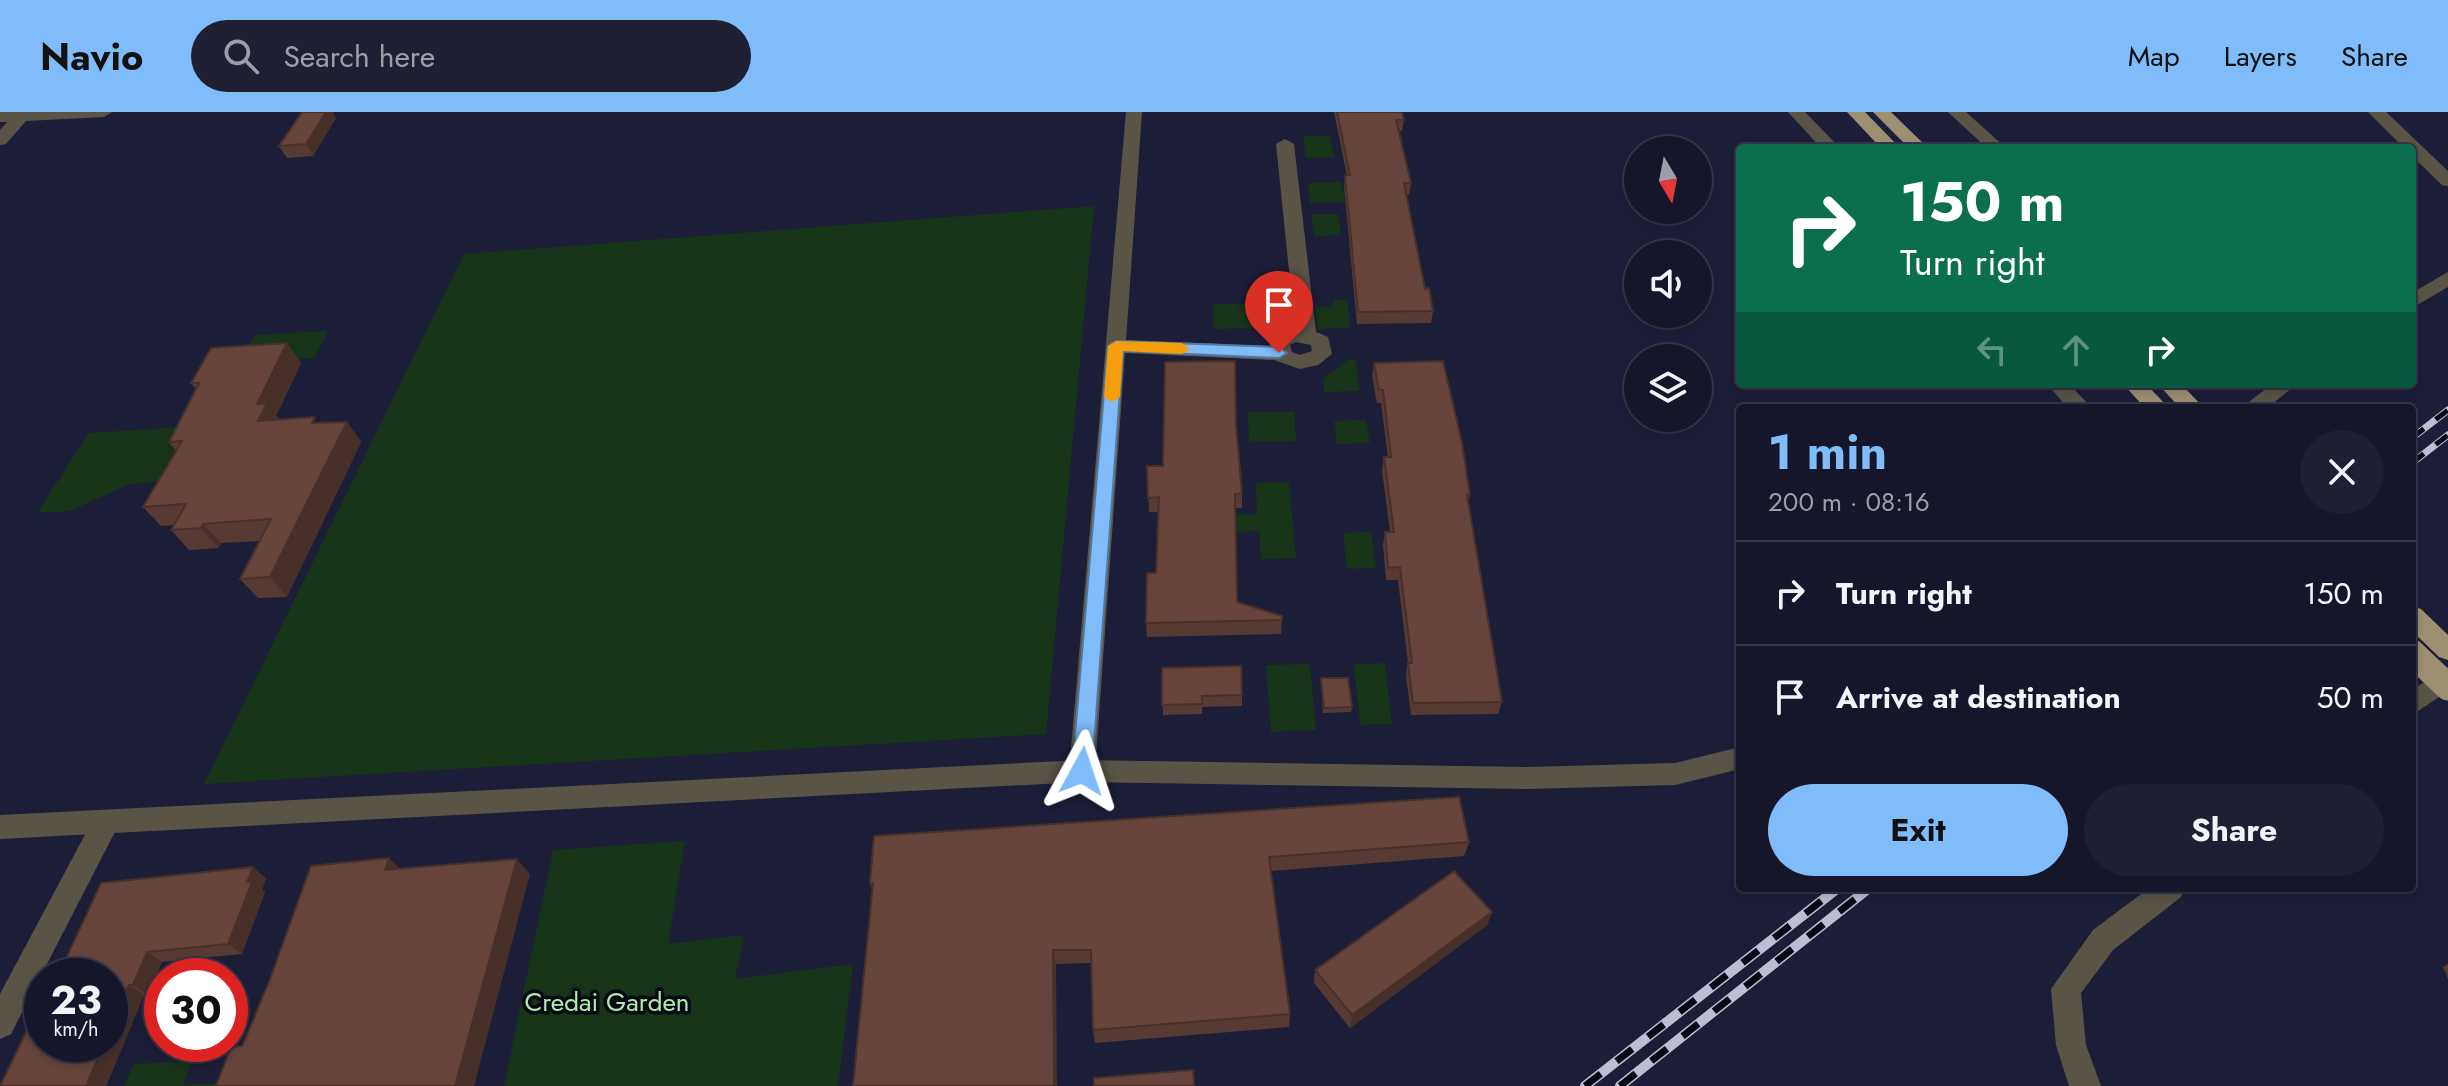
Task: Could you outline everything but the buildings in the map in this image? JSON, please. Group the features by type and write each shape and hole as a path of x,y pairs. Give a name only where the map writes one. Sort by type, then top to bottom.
{"highway":[{"path":"1855,112 1887,144"},
{"path":"1881,112 1915,144"},
{"path":"2137,388 2154,404"},
{"path":"2172,388 2189,404"},
{"path":"2416,620 2448,650"},
{"path":"2416,657 2448,687"}],"street":[{"path":"0,117 104,112"},
{"path":"1082,771 1134,112"},
{"path":"1796,112 1827,144"},
{"path":"1956,112 1992,144"},
{"path":"2376,112 2409,144"},
{"path":"0,140 23,114"},
{"path":"1285,144 1306,334"},
{"path":"2416,150 2448,181"},
{"path":"2416,299 2448,278"},
{"path":"1116,346 1279,353 1291,362 1310,363 1322,354 1321,342 1306,334 1291,335 1280,342 1279,353"},
{"path":"2061,388 2077,404"},
{"path":"2257,404 2275,388"},
{"path":"2416,701 2448,677"},
{"path":"0,827 1082,771 1543,777 1675,774 1736,759"},
{"path":"0,1024 106,822"},
{"path":"2085,1086 2071,1045 2066,989 2103,940 2166,892"}],"green space":[{"path":"1303,136 1330,136 1334,157 1306,158"},
{"path":"1341,182 1345,202 1310,203 1308,183"},
{"path":"1094,206 1046,734 204,784 464,254"},
{"path":"1311,214 1338,214 1341,235 1314,236"},
{"path":"1333,300 1347,300 1351,328 1318,329 1315,307 1333,307"},
{"path":"1275,303 1277,328 1214,329 1213,304"},
{"path":"328,331 314,358 240,362 255,335"},
{"path":"1349,359 1355,359 1360,391 1324,392 1323,379"},
{"path":"1248,412 1294,412 1296,441 1249,442"},
{"path":"1366,420 1370,443 1337,444 1334,421"},
{"path":"196,426 165,481 130,484 70,511 37,513 89,433"},
{"path":"1289,482 1296,558 1261,559 1259,531 1161,534 1161,516 1257,514 1256,483"},
{"path":"1371,532 1376,568 1347,569 1343,533"},
{"path":"1385,663 1392,724 1360,725 1354,664"},
{"path":"1310,664 1316,730 1271,732 1266,665"},
{"name":"Credai Garden","path":"685,841 668,944 744,935 735,979 853,964 838,1086 504,1086 553,850"},
{"path":"192,1062 183,1085 235,1082 234,1086 124,1086 134,1064"}],"railway":[{"path":"2416,435 2448,410"},
{"path":"2416,460 2448,435"},
{"path":"1585,1086 1833,892"},
{"path":"1620,1086 1864,892"}],"slow traffic":[{"path":"1112,397 1116,346 1182,349"}],"route":[{"path":"1082,771 1116,346 1279,353"}]}
